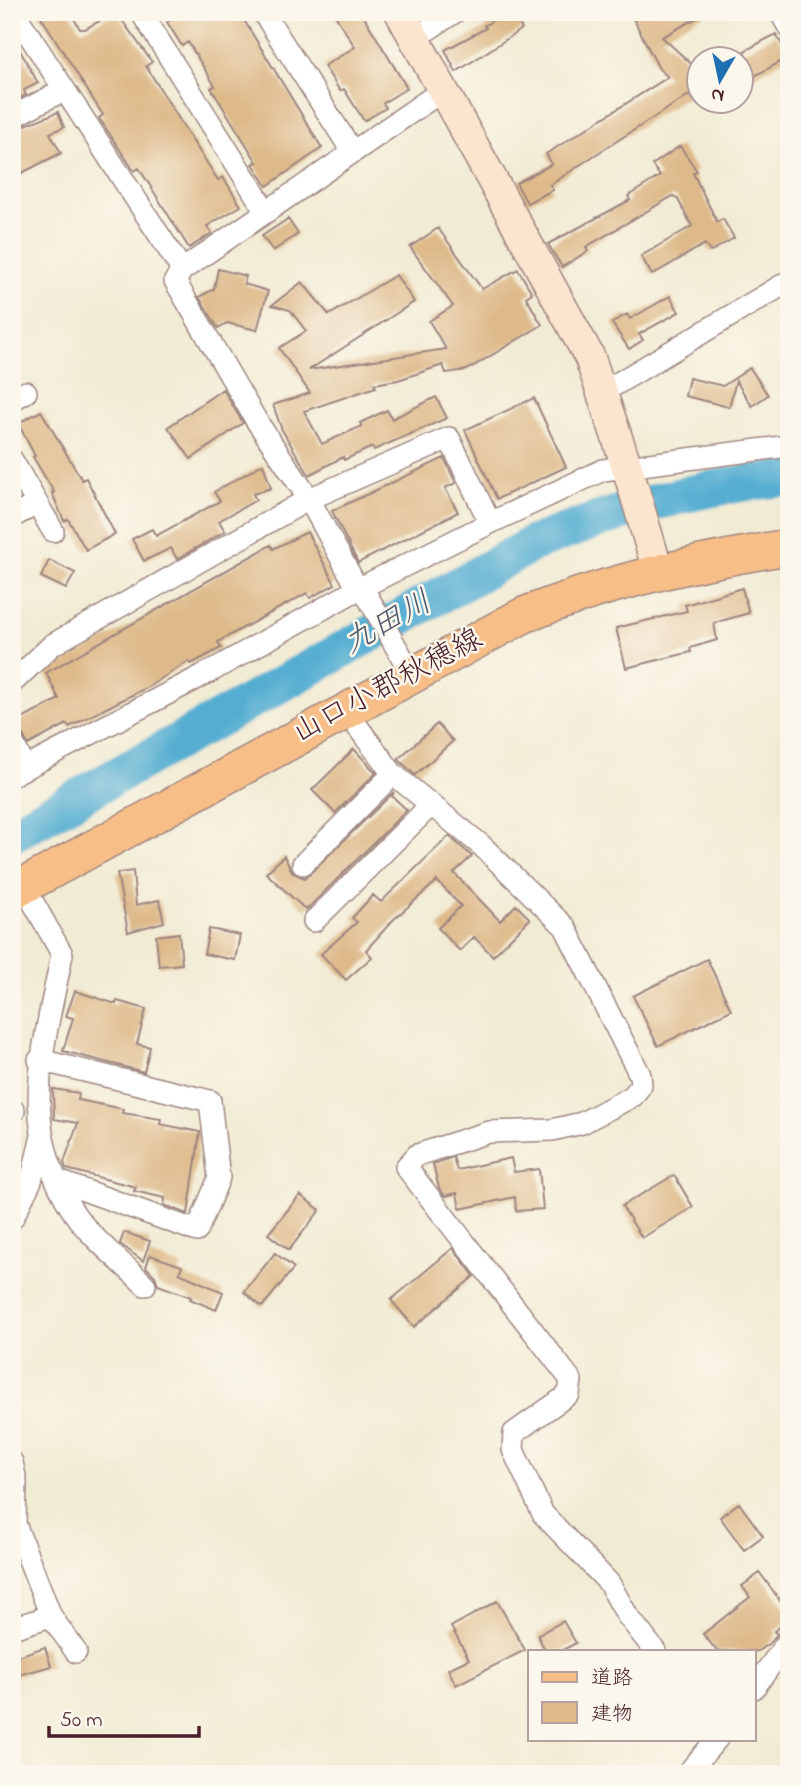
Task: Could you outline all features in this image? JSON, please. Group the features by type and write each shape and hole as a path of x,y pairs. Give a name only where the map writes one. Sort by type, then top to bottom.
{"main road":[{"name":"山口小郡秋穂線","path":"18,889 345,710 405,663 590,589 653,556 707,559 789,547"}],"street":[{"path":"14,12 182,270"},
{"path":"141,12 265,210"},
{"path":"263,12 352,151"},
{"path":"400,12 566,312 603,392 653,556"},
{"path":"415,38 455,12"},
{"path":"780,12 789,27"},
{"path":"12,117 64,90"},
{"path":"405,663 363,591 354,582 309,499 256,420 175,281 182,270 265,210 443,90"},
{"path":"603,392 789,281"},
{"path":"12,683 52,645 309,499 449,438 490,523"},
{"path":"12,741 19,771 490,523 603,470 789,446"},
{"path":"12,460 53,531"},
{"path":"12,517 37,504"},
{"path":"345,710 393,774 481,845 565,927 640,1075 641,1085 633,1096 582,1123 552,1130 489,1132 417,1155 406,1167 571,1380 569,1394 514,1433 513,1451 543,1514 609,1583 626,1615 654,1650"},
{"path":"303,864 393,774"},
{"path":"314,921 431,805"},
{"path":"18,889 62,954 39,1060 42,1133 56,1180 75,1215 145,1285"},
{"path":"39,1060 210,1101 219,1178 197,1231 56,1180"},
{"path":"12,1219 31,1181 42,1133"},
{"path":"12,1462 16,1481 15,1524 51,1616 76,1652"},
{"path":"12,1628 51,1616"},
{"path":"756,1685 789,1640"},
{"path":"687,1774 716,1740"}],"building":[{"path":"38,12 70,12 80,29 85,29 116,12 152,62 146,66 194,143 218,180 223,177 241,206 207,226 212,233 189,248 139,168 134,171 99,118 103,115"},
{"path":"183,12 239,12 322,148 267,186 253,164 257,162 211,88 215,86 188,42 182,46 167,22"},
{"path":"333,12 361,12 407,88 383,103 386,108 364,121 344,89 340,91 324,66 355,47"},
{"path":"506,12 537,12 519,24 522,29 456,72 445,50 486,28 484,26"},
{"path":"630,12 708,12 662,37 686,59 686,97 550,185 553,190 527,203 516,183 552,164 546,154 668,77 659,69"},
{"path":"776,34 789,57 756,75 754,46"},
{"path":"12,36 38,83 24,90 26,95 12,102"},
{"path":"58,112 64,127 50,133 61,153 12,178 12,150 24,145 15,129"},
{"path":"680,146 697,171 693,173 717,222 723,219 734,238 710,252 705,244 652,275 641,256 692,226 677,198 673,196 586,247 588,251 562,267 548,244 630,200 628,196 660,176 652,165"},
{"path":"288,219 298,234 273,251 262,236"},
{"path":"438,228 482,289 518,269 532,293 526,297 542,325 467,370 446,373 443,365 398,380 374,384 376,387 304,411 322,444 362,426 360,423 387,410 392,419 436,397 447,418 374,450 372,447 344,460 343,457 309,475 282,430 273,405 310,393 279,348 306,331 290,310 272,305 302,282 329,315 396,275 414,302 309,370 446,349 429,321 453,306 410,247"},
{"path":"218,269 246,276 244,284 268,291 257,330 227,323 218,328 199,297 214,289"},
{"path":"670,296 679,312 639,334 643,340 629,349 612,323 627,314 630,319"},
{"path":"750,368 768,395 752,406 736,381 729,407 685,396 689,378 723,386"},
{"path":"223,389 243,423 191,459 168,427"},
{"path":"534,398 566,467 497,499 465,430"},
{"path":"41,411 82,480 86,478 115,534 86,550 68,519 64,521 52,493 54,492 33,457 35,456 18,423"},
{"path":"444,458 456,483 445,488 458,512 358,563 332,511"},
{"path":"263,464 271,488 253,494 256,500 219,521 225,531 177,559 171,548 144,561 132,539 152,529 156,536 220,501 214,492"},
{"path":"307,532 335,584 310,598 307,593 218,642 221,648 191,664 189,661 148,687 69,727 67,724 28,745 23,735 15,729 13,724 59,699 46,673 271,545 273,549"},
{"path":"49,560 75,573 66,589 41,577"},
{"path":"742,588 749,613 714,623 717,640 690,648 691,652 626,668 616,628 687,611 685,605"},
{"path":"437,724 453,741 415,775 398,759"},
{"path":"354,749 376,773 335,813 312,790"},
{"path":"394,792 392,796 407,810 306,910 266,873 284,856 293,873 305,878"},
{"path":"449,836 472,856 454,873 500,921 516,905 530,919 493,956 474,937 460,951 438,928 461,906 437,881 393,920 366,950 372,957 346,980 321,954 357,922 352,918 373,895 381,902"},
{"path":"133,871 136,905 159,900 164,922 128,932 117,873"},
{"path":"209,929 240,935 235,960 204,954"},
{"path":"179,933 182,964 159,966 156,936"},
{"path":"707,959 731,1010 658,1046 633,996"},
{"path":"75,991 116,1004 117,1001 146,1009 137,1044 150,1047 144,1072 63,1051 73,1018 66,1016"},
{"path":"53,1089 79,1093 78,1100 123,1109 122,1113 161,1119 160,1124 200,1132 188,1214 164,1205 165,1198 134,1191 136,1187 66,1169 64,1162 78,1123 54,1119"},
{"path":"453,1157 457,1170 511,1158 514,1172 539,1169 543,1209 516,1211 515,1197 460,1209 457,1193 445,1196 439,1188 433,1164"},
{"path":"674,1175 693,1207 642,1238 622,1206"},
{"path":"300,1195 320,1210 289,1250 268,1234"},
{"path":"124,1232 150,1241 143,1261 120,1244"},
{"path":"453,1248 474,1276 414,1327 391,1300"},
{"path":"275,1253 294,1268 262,1307 244,1292"},
{"path":"150,1255 182,1266 179,1273 223,1292 216,1310 158,1285 155,1276 146,1267"},
{"path":"739,1503 763,1536 744,1550 720,1517"},
{"path":"760,1573 789,1613 789,1620 774,1631 777,1634 771,1642 758,1651 716,1650 703,1634 750,1597 742,1586"},
{"path":"497,1601 525,1650 456,1685 448,1669 469,1659 451,1627"},
{"path":"563,1621 576,1643 563,1650 545,1650 537,1635"},
{"path":"45,1647 51,1666 12,1677 12,1658"}],"waterway":[{"name":"九田川","path":"12,834 534,543 598,520 690,493 789,478"}]}
